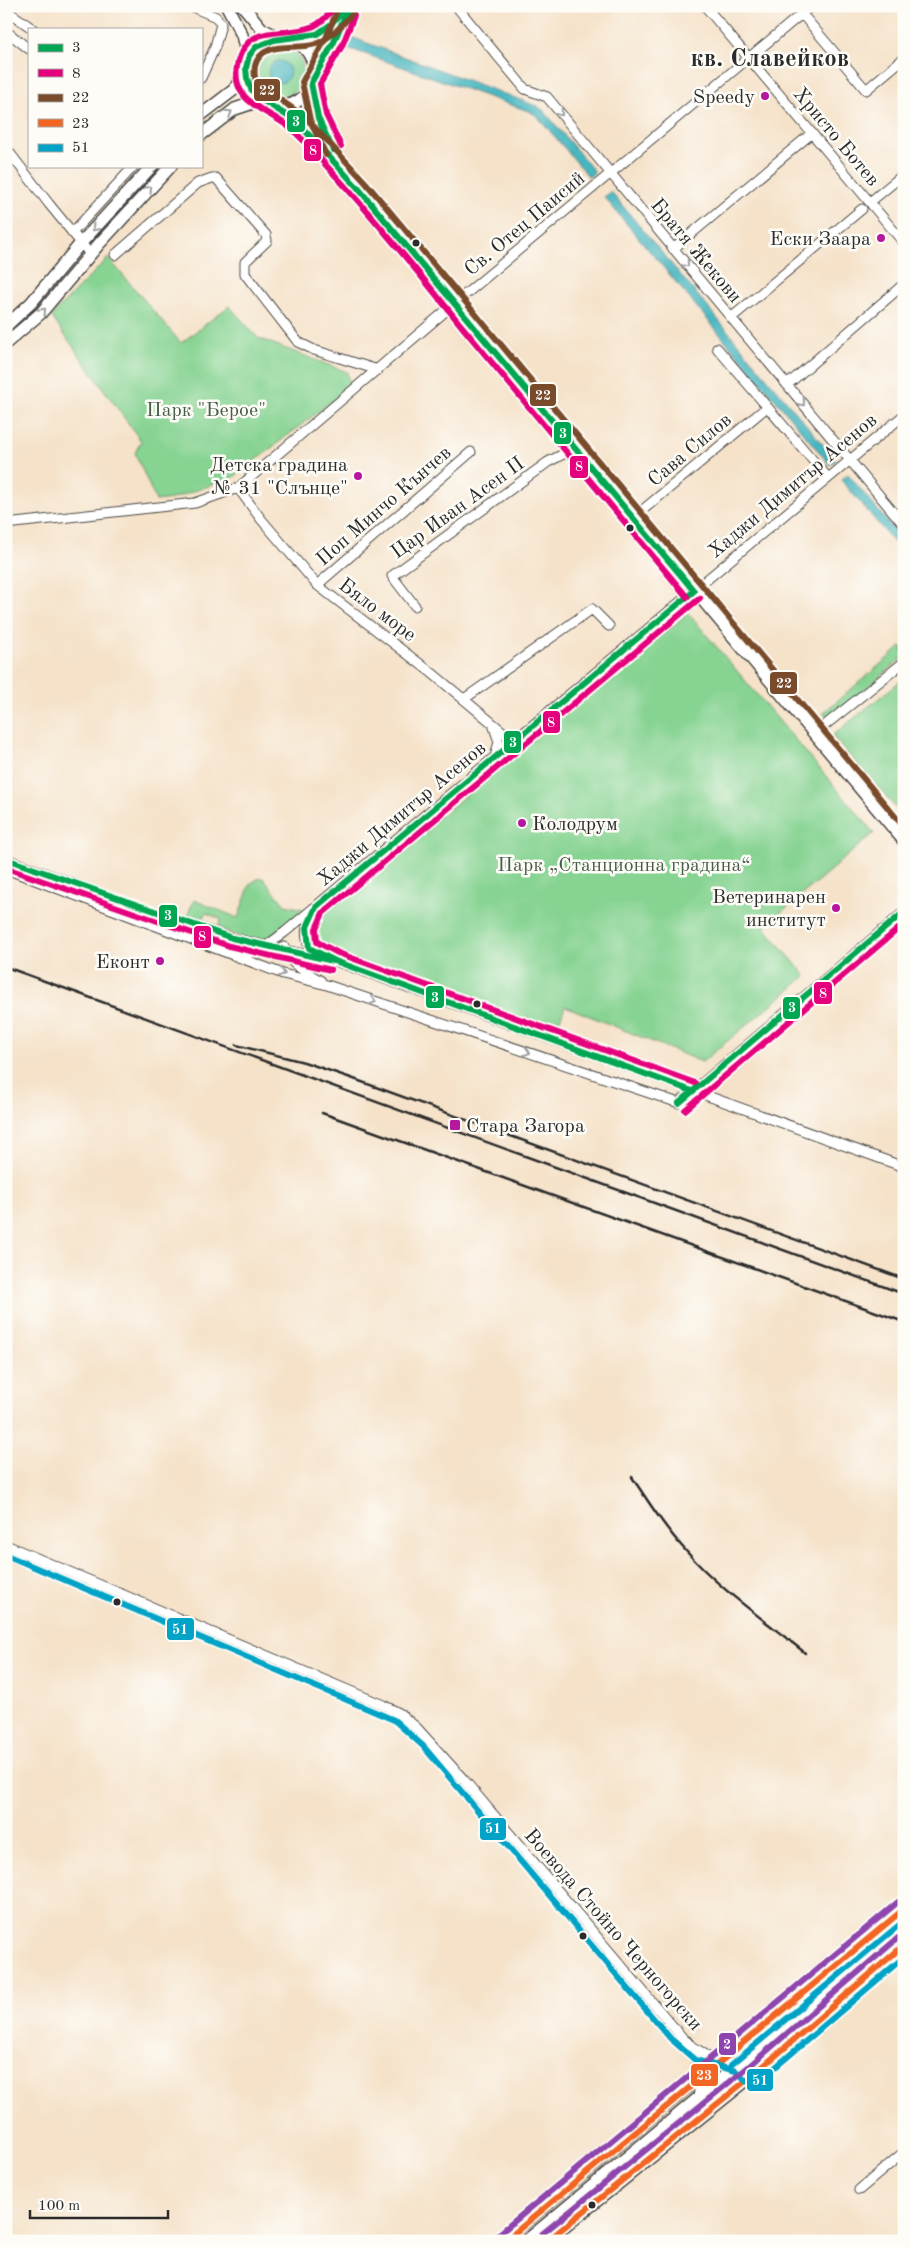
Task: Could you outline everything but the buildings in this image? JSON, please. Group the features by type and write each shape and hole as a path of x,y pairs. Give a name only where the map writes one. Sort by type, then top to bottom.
{"main road":[{"path":"227,6 242,34 248,83 252,91 262,100 274,105 302,126 360,189 904,841"},
{"path":"243,6 262,29 298,44 308,54 313,66 312,82 316,111 322,130 360,189"},
{"path":"202,114 235,89 252,52 260,45 269,40 305,38 321,32 334,22 348,6"},
{"path":"274,105 286,105 298,100 305,94 334,42 348,6"},
{"path":"202,134 235,108 262,100"},
{"path":"6,326 31,303 81,244 150,168"},
{"path":"6,343 41,313 90,254 169,168"},
{"path":"526,2241 904,1927"},
{"path":"547,2241 753,2075 904,1945"},
{"path":"686,2042 699,2062 701,2078 699,2098"}],"street":[{"path":"190,6 216,16 221,24 215,47 202,76"},
{"name":"Братя Жекови","path":"456,6 525,89 547,97 904,525"},
{"name":"Христо Ботев","path":"705,6 904,242"},
{"name":"Св. Отец Паисий","path":"238,488 455,303 811,6"},
{"path":"6,10 32,28"},
{"path":"802,14 866,90 904,58"},
{"path":"6,31 28,47"},
{"path":"673,249 812,133"},
{"path":"6,148 90,254"},
{"path":"72,233 132,168"},
{"path":"870,202 904,174"},
{"path":"115,255 198,183 216,178 266,235 267,241 245,262 245,274 298,342 314,350 378,370"},
{"path":"731,318 862,209"},
{"path":"787,385 904,284"},
{"path":"717,348 828,478"},
{"name":"Сава Силов","path":"633,518 767,407"},
{"name":"Хаджи Димитър Асенов","path":"237,957 254,953 268,946 316,907 904,415"},
{"name":"Цар Иван Асен II","path":"415,606 392,576 548,462 575,448"},
{"name":"Поп Минчо Кънчев","path":"317,585 471,452"},
{"path":"6,524 195,503 238,488"},
{"name":"Бяло море","path":"238,488 261,519 317,585 464,699 514,741"},
{"path":"464,699 592,609 609,626"},
{"path":"814,734 904,662"},
{"path":"492,722 498,737 498,746 494,757"},
{"path":"6,859 232,938 335,961"},
{"path":"6,869 284,974 327,985 679,1103 904,912"},
{"path":"316,907 307,924 305,935 309,948 335,961 692,1092 904,1167"},
{"path":"153,926 156,913"},
{"path":"285,932 284,949 291,961 327,985"},
{"name":"Воевода Стойно Черногорски","path":"6,1545 221,1635 399,1713 429,1740 465,1781 686,2042 706,2055 741,2063"},
{"path":"505,2241 904,1909"},
{"path":"741,2063 753,2075"},
{"path":"859,2190 904,2152"}],"green space":[{"path":"280,47 295,53 301,61 303,75 299,87 287,96 276,97 266,92 258,82 255,71 256,60 264,51"},
{"name":"Парк \"Берое\"","path":"108,258 181,343 229,306 258,338 347,372 350,387 234,477 172,499 156,501 135,453 141,441 51,316"},
{"name":"Парк „Станционна градина“","path":"688,613 874,833 764,927 806,976 702,1062 565,1006 556,1030 550,1035 529,1027 513,1017 466,1000 451,999 431,992 432,988 317,946 313,933 320,915"},
{"path":"902,646 904,657 829,720 823,713"},
{"path":"904,678 904,817 832,736"},
{"path":"259,878 263,878 285,905 304,909 279,929 277,937 262,941 248,939 218,928 221,919 206,913 202,920 187,916 194,900 238,918 250,884"}],"water":[{"path":"351,37 537,106 544,111 595,172 589,177 538,117 531,112 345,47"},
{"path":"279,61 287,64 290,72 287,80 279,83 271,80 268,72 271,64"},
{"path":"611,192 836,460 830,465 604,197"},
{"path":"848,474 904,542 904,554 841,480"}],"railway":[{"path":"6,967 904,1294"},
{"path":"236,1045 304,1062 351,1078 904,1279"},
{"path":"322,1113 904,1322"},
{"path":"632,1477 665,1525 699,1565 728,1592 805,1653"}],"transit line":[{"name":"8","path":"336,6 323,20 314,26 302,30 268,34 257,37 249,42 242,52 237,66 237,79 240,89 253,105 296,133 350,192 687,597"},
{"name":"3","path":"347,6 330,25 317,34 274,40 256,47 249,56 246,68 251,89 259,98 297,122 358,188 694,591"},
{"name":"22","path":"326,155 310,120 302,82 326,38 338,8"},
{"name":"22","path":"354,11 337,30 316,44 272,49 265,52 255,66 255,76 258,84 306,118 366,183 904,827"},
{"name":"3","path":"333,150 318,118 311,83 334,42 346,13"},
{"name":"8","path":"341,146 326,115 320,84 342,46 354,16"},
{"name":"3","path":"692,1091 335,961 309,948 307,927 316,907 694,591"},
{"name":"8","path":"695,1083 338,953 317,942 316,929 323,913 700,598"},
{"name":"3","path":"6,859 232,938 333,961"},
{"name":"8","path":"6,868 229,946 331,970"},
{"name":"3","path":"679,1103 904,912"},
{"name":"8","path":"685,1110 904,924"},
{"name":"51","path":"6,1555 394,1720 423,1746 670,2038 695,2060 736,2071 748,2082 757,2083 904,1957"},
{"name":"2","path":"499,2234 898,1902"},
{"name":"23","path":"505,2241 904,1909"},
{"name":"51","path":"731,2065 904,1921"},
{"name":"2","path":"542,2234 747,2068 898,1938"},
{"name":"23","path":"547,2241 753,2075 904,1945"}],"place":[{"name":"Speedy","path":"765,96"},
{"name":"Ески Заара","path":"881,238"},
{"name":"Детска градина № 31 \"Слънце\"","path":"358,476"},
{"name":"Колодрум","path":"522,823"},
{"name":"Ветеринарен институт","path":"836,908"},
{"name":"Еконт","path":"160,961"},
{"name":"Стара Загора","path":"455,1125"}],"district":[{"name":"кв. Славейков","path":"770,57"}]}
